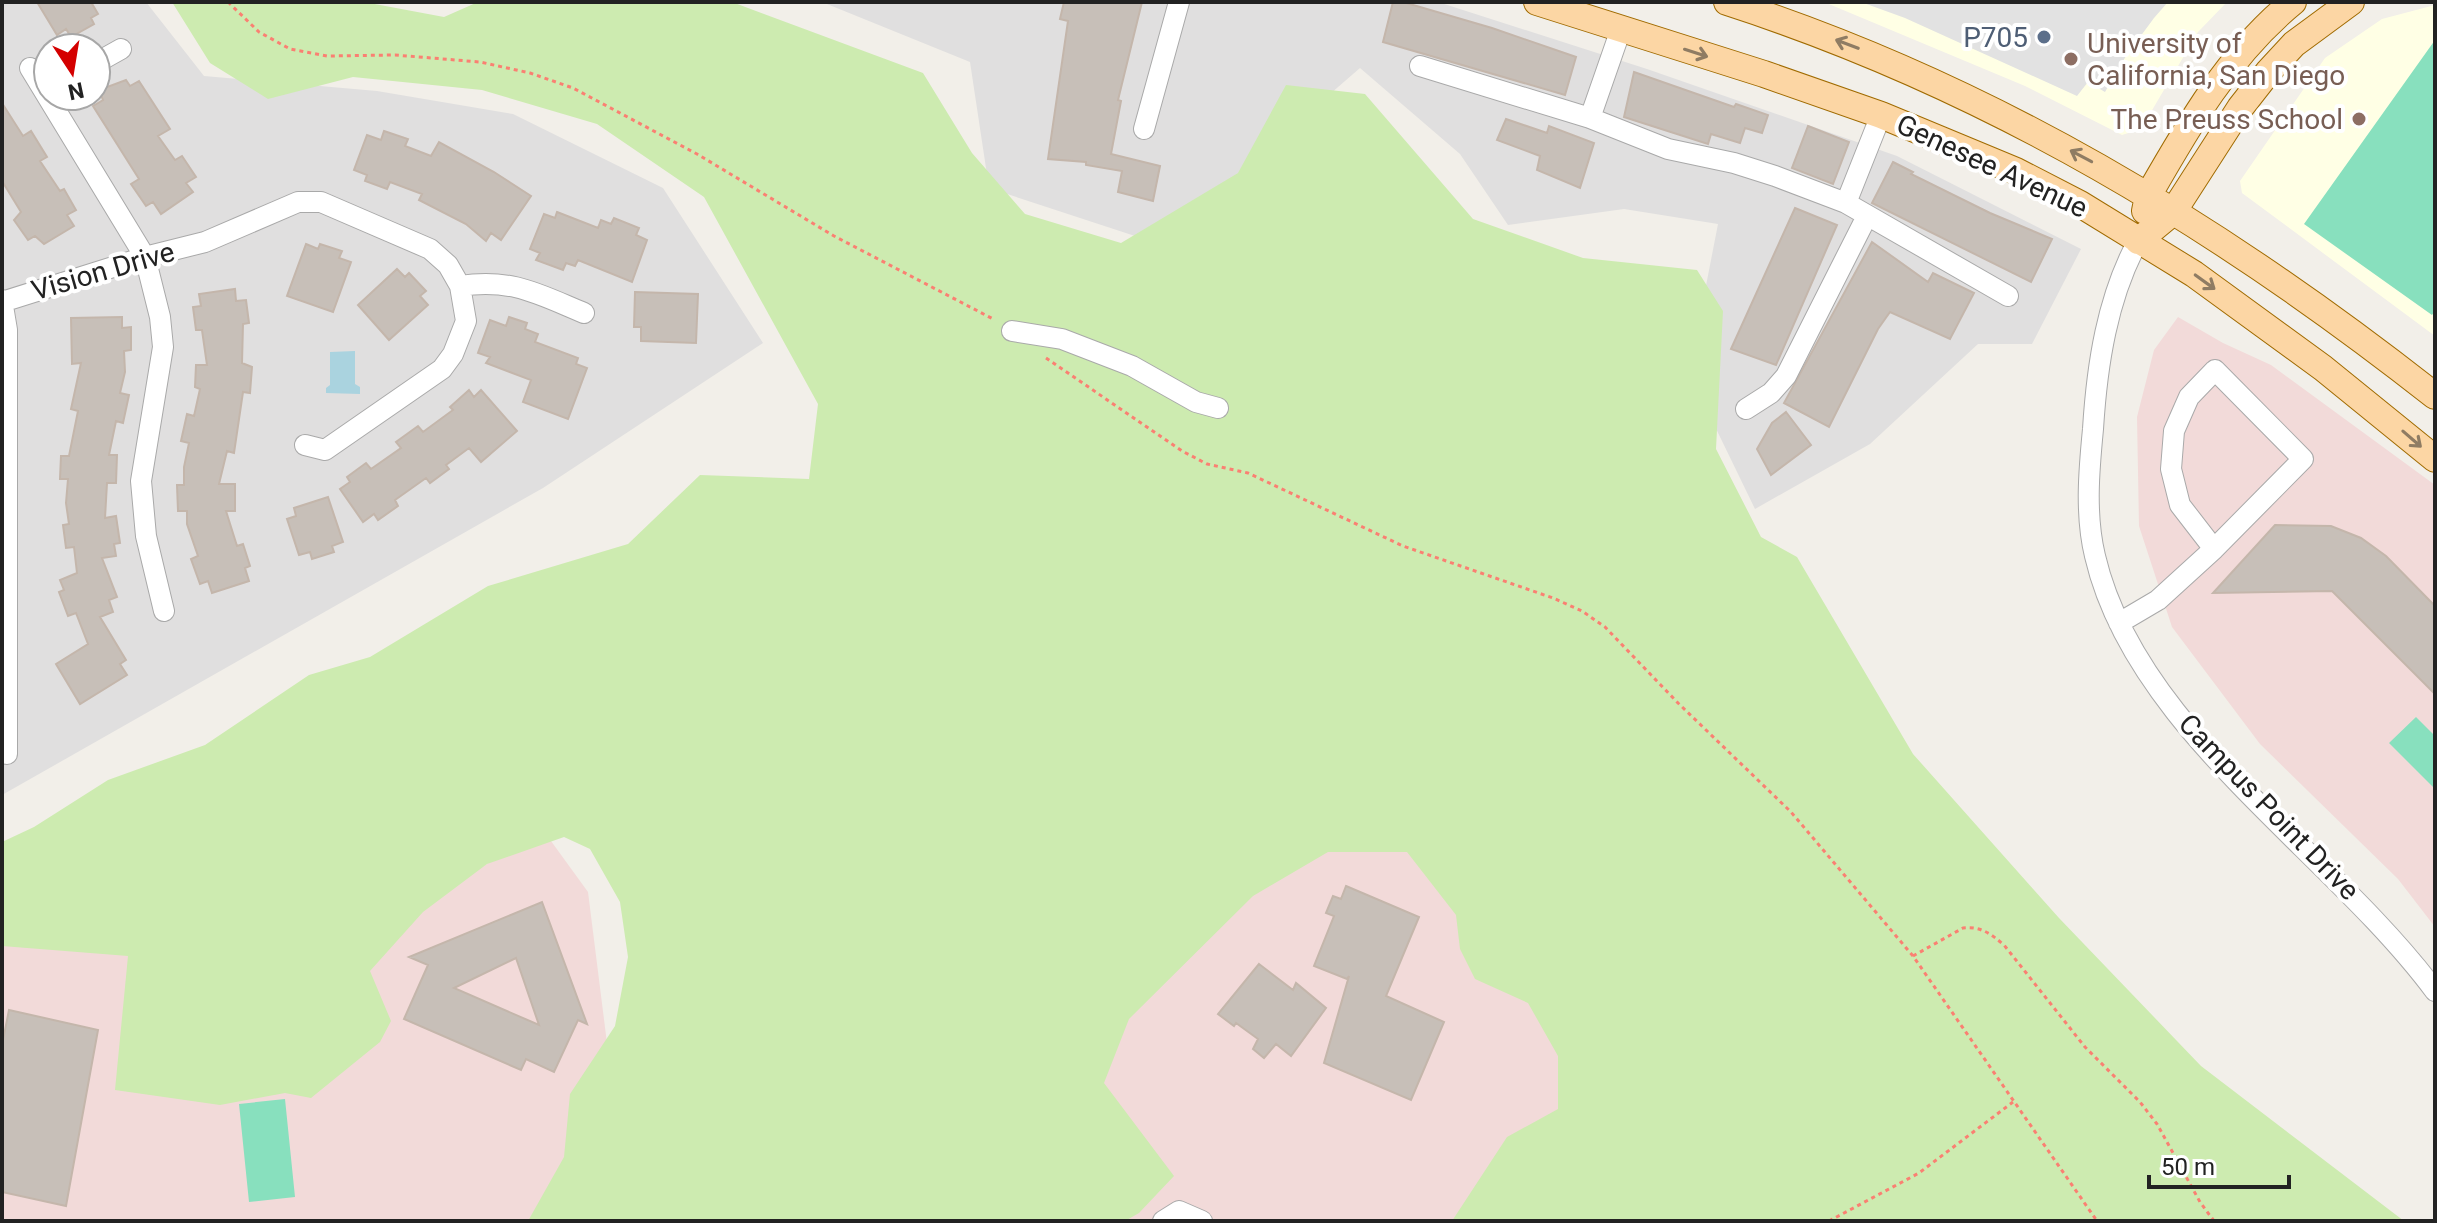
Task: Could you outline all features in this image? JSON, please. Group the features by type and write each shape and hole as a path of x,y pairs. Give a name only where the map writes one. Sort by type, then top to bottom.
{"main road":[{"name":"Genesee Avenue","path":"1727,2 1799,25 1891,61 2020,123 2102,167 2322,310 2435,396"},
{"name":"Campus Point Drive","path":"2138,241 2148,196 2216,84 2254,39 2293,2"},
{"name":"Campus Point Drive","path":"2138,241 2173,212 2231,121 2269,71 2294,44 2351,2"},
{"name":"Genesee Avenue","path":"1545,3 1881,115 2016,171 2080,204 2194,274 2323,368 2435,459"}],"street":[{"path":"1144,129 1179,2"},
{"path":"1590,118 1621,29"},
{"path":"112,54 121,49"},
{"path":"1420,66 1590,118 1668,149 1734,163 1846,203 2008,296"},
{"path":"58,112 145,257 160,317 163,347 141,481 146,536 164,611"},
{"path":"1846,203 1881,115"},
{"name":"Vision Drive","path":"2,301 205,242 298,202 321,202 430,249 448,265 460,286"},
{"path":"1746,409 1771,393 1786,376 1867,216"},
{"name":"Campus Point Drive","path":"2138,241 2123,268 2109,319 2094,404 2089,519 2104,590 2138,658 2206,749 2355,897 2406,952 2435,991"},
{"path":"305,445 325,450 442,369 453,354 466,321 460,286 486,282 519,287 584,313"},
{"path":"2,301 7,330 4,482 7,754"},
{"path":"1012,331 1062,339 1132,366 1196,402 1218,408"},
{"path":"2119,623 2158,600 2214,549 2303,459 2215,370 2189,397 2174,431 2171,469 2180,505 2214,549"},
{"path":"1163,1221 1179,1211 1202,1221"}],"path":[{"path":"228,2 259,32 290,49 327,56 395,55 480,62 530,73 573,88 697,154 834,236 1012,331"},
{"path":"1046,357 1182,451 1207,464 1248,473 1403,546 1541,593 1582,611 1605,627 1678,703 1791,812 1913,956 2097,1221"},
{"path":"1913,956 1963,928 1971,927 1990,933 2004,945 2085,1047 2140,1102 2157,1124 2200,1202 2214,1221"},
{"path":"1829,1221 1919,1173 2013,1102"}],"shaded area":[{"path":"2,2 146,2 204,76 377,91 513,114 663,188 763,343 543,488 2,795"},
{"path":"822,2 1438,2 1647,69 1897,156 2081,249 2032,344 1978,344 1870,444 1755,509 1689,373 1718,224 1624,209 1508,225 1460,154 1360,68 1211,197 1138,237 989,188 970,62"},
{"name":"University of California, San Diego","path":"1824,2 2227,2 2198,32 2141,129 2122,135 2025,86"},
{"name":"P705","path":"1861,2 2168,2 2126,56 2105,92 2088,82 2077,96 1905,18"},
{"name":"The Preuss School","path":"2435,5 2435,336 2242,193 2240,181 2325,58 2382,19"},
{"path":"2178,317 2223,343 2271,365 2435,485 2435,927 2398,879 2260,744 2172,627 2139,526 2137,417 2154,350"},
{"path":"1406,791 1596,1109 1488,1221 1016,1221 1071,1056 1126,939"},
{"path":"543,830 588,892 613,1091 593,1221 2,1221 2,910 363,939"}],"green space":[{"path":"172,2 364,2 444,17 478,2 732,2 923,73 972,153 1025,214 1121,243 1238,173 1286,85 1365,94 1473,219 1583,258 1697,270 1723,311 1716,449 1761,537 1797,557 1913,754 2059,918 2201,1066 2404,1221 1452,1221 1507,1137 1558,1109 1558,1056 1528,1003 1475,979 1460,949 1456,915 1407,852 1328,852 1253,896 1129,1019 1104,1083 1174,1176 1139,1213 1125,1221 528,1221 564,1157 570,1094 615,1026 628,957 620,902 590,849 564,837 487,864 423,912 370,971 391,1021 380,1042 311,1098 285,1093 220,1105 115,1090 128,956 2,946 2,842 34,827 108,780 205,745 309,675 370,657 488,586 628,544 700,475 809,479 818,404 704,197 597,124 482,90 353,77 268,99 210,63"},
{"path":"2435,40 2435,311 2432,315 2304,224"},
{"path":"2416,717 2435,736 2435,789 2389,743"},
{"path":"285,1099 295,1197 249,1202 239,1104"}],"water":[{"path":"355,351 355,384 360,387 360,394 326,393 330,385 330,352"}],"building":[{"path":"37,2 91,2 98,14 91,18 94,24 80,32 68,32 66,29 55,32"},
{"path":"1064,2 1142,2 1118,100 1121,101 1111,154 1160,166 1153,201 1118,192 1122,171 1086,165 1086,162 1048,159 1068,21 1060,19"},
{"path":"1393,2 1403,2 1492,28 1576,57 1565,95 1383,42"},
{"path":"1634,72 1734,107 1736,104 1768,115 1762,133 1745,128 1740,143 1711,134 1708,144 1624,117"},
{"path":"126,80 130,86 139,81 170,129 158,136 175,160 182,156 196,177 186,183 193,192 161,214 153,202 146,206 131,184 139,179 97,112 112,112 112,85"},
{"path":"2,103 23,136 31,131 47,157 40,161 60,191 64,189 76,210 67,215 74,226 44,244 35,236 28,240 14,220 21,212 2,181"},
{"path":"1506,119 1547,133 1549,126 1594,143 1580,188 1537,170 1540,156 1497,140"},
{"path":"1808,126 1849,142 1833,184 1792,168"},
{"path":"384,131 408,139 405,146 431,156 439,142 531,196 501,240 491,233 486,241 466,224 419,200 422,194 390,182 387,189 365,181 367,175 354,170 367,135 381,140"},
{"path":"1893,162 1990,213 2052,239 2031,282 1872,203"},
{"path":"1795,208 1837,225 1776,365 1731,349"},
{"path":"557,212 598,228 601,220 611,224 614,218 639,228 636,235 647,240 632,282 578,260 575,266 566,263 563,270 536,260 540,253 530,249 544,214 555,218"},
{"path":"1872,242 1928,282 1933,273 1974,293 1950,339 1890,312 1878,329 1829,427 1784,403"},
{"path":"306,244 318,249 320,244 342,251 339,258 351,262 333,312 287,296"},
{"path":"397,269 405,277 409,273 426,291 420,296 428,305 389,340 358,305"},
{"path":"235,289 236,301 246,300 249,323 243,324 242,363 252,367 250,393 243,392 234,453 227,451 219,484 235,484 235,511 226,511 237,546 243,544 250,566 245,568 249,581 212,593 208,581 200,584 191,559 198,556 187,524 187,511 178,511 177,485 184,485 189,443 181,441 187,414 194,416 200,389 195,387 196,365 207,365 202,330 196,330 193,307 201,306 199,294"},
{"path":"635,292 698,294 696,343 641,341 641,327 634,327"},
{"path":"122,317 122,328 131,327 131,350 124,351 125,372 120,393 129,395 123,423 116,421 109,455 117,455 116,483 107,483 105,518 116,516 120,543 114,544 116,556 102,558 117,597 109,600 113,612 100,617 126,660 120,664 127,675 80,704 56,664 88,644 76,613 68,616 59,592 64,590 60,580 77,573 74,547 66,548 63,525 69,524 66,503 68,479 60,479 61,456 69,456 78,411 71,409 81,363 72,364 71,318"},
{"path":"509,317 527,323 525,329 538,334 535,342 578,358 576,364 587,368 568,419 523,402 531,380 486,363 490,357 478,353 490,320 506,326"},
{"path":"469,390 474,397 481,390 517,431 481,462 469,448 446,465 449,469 430,483 426,478 395,500 398,506 378,520 374,514 363,522 340,489 350,482 347,477 366,463 371,469 401,448 396,442 418,426 423,432 453,410 450,407"},
{"path":"1786,412 1811,445 1771,475 1757,449 1772,423"},
{"path":"328,497 343,542 332,546 334,552 312,559 310,552 299,555 287,519 296,516 294,508"},
{"path":"2275,525 2331,526 2361,538 2386,556 2435,606 2435,694 2332,591 2213,593"},
{"path":"1346,886 1419,917 1386,996 1444,1022 1411,1100 1324,1063 1349,976 1347,979 1314,966 1334,916 1326,913 1333,896 1341,899"},
{"path":"542,902 587,1024 578,1020 554,1072 526,1059 521,1070 404,1019 428,965 409,957","holes":["516,958 539,1025 454,988"]},
{"path":"1259,964 1293,990 1296,983 1326,1008 1291,1056 1276,1044 1264,1058 1253,1049 1258,1039 1218,1014"},
{"path":"9,1010 98,1030 66,1206 2,1192 2,1045"}],"place":[{"name":"P705","path":"2044,37"},
{"name":"University of California, San Diego","path":"2071,59"},
{"name":"The Preuss School","path":"2359,119"}]}
